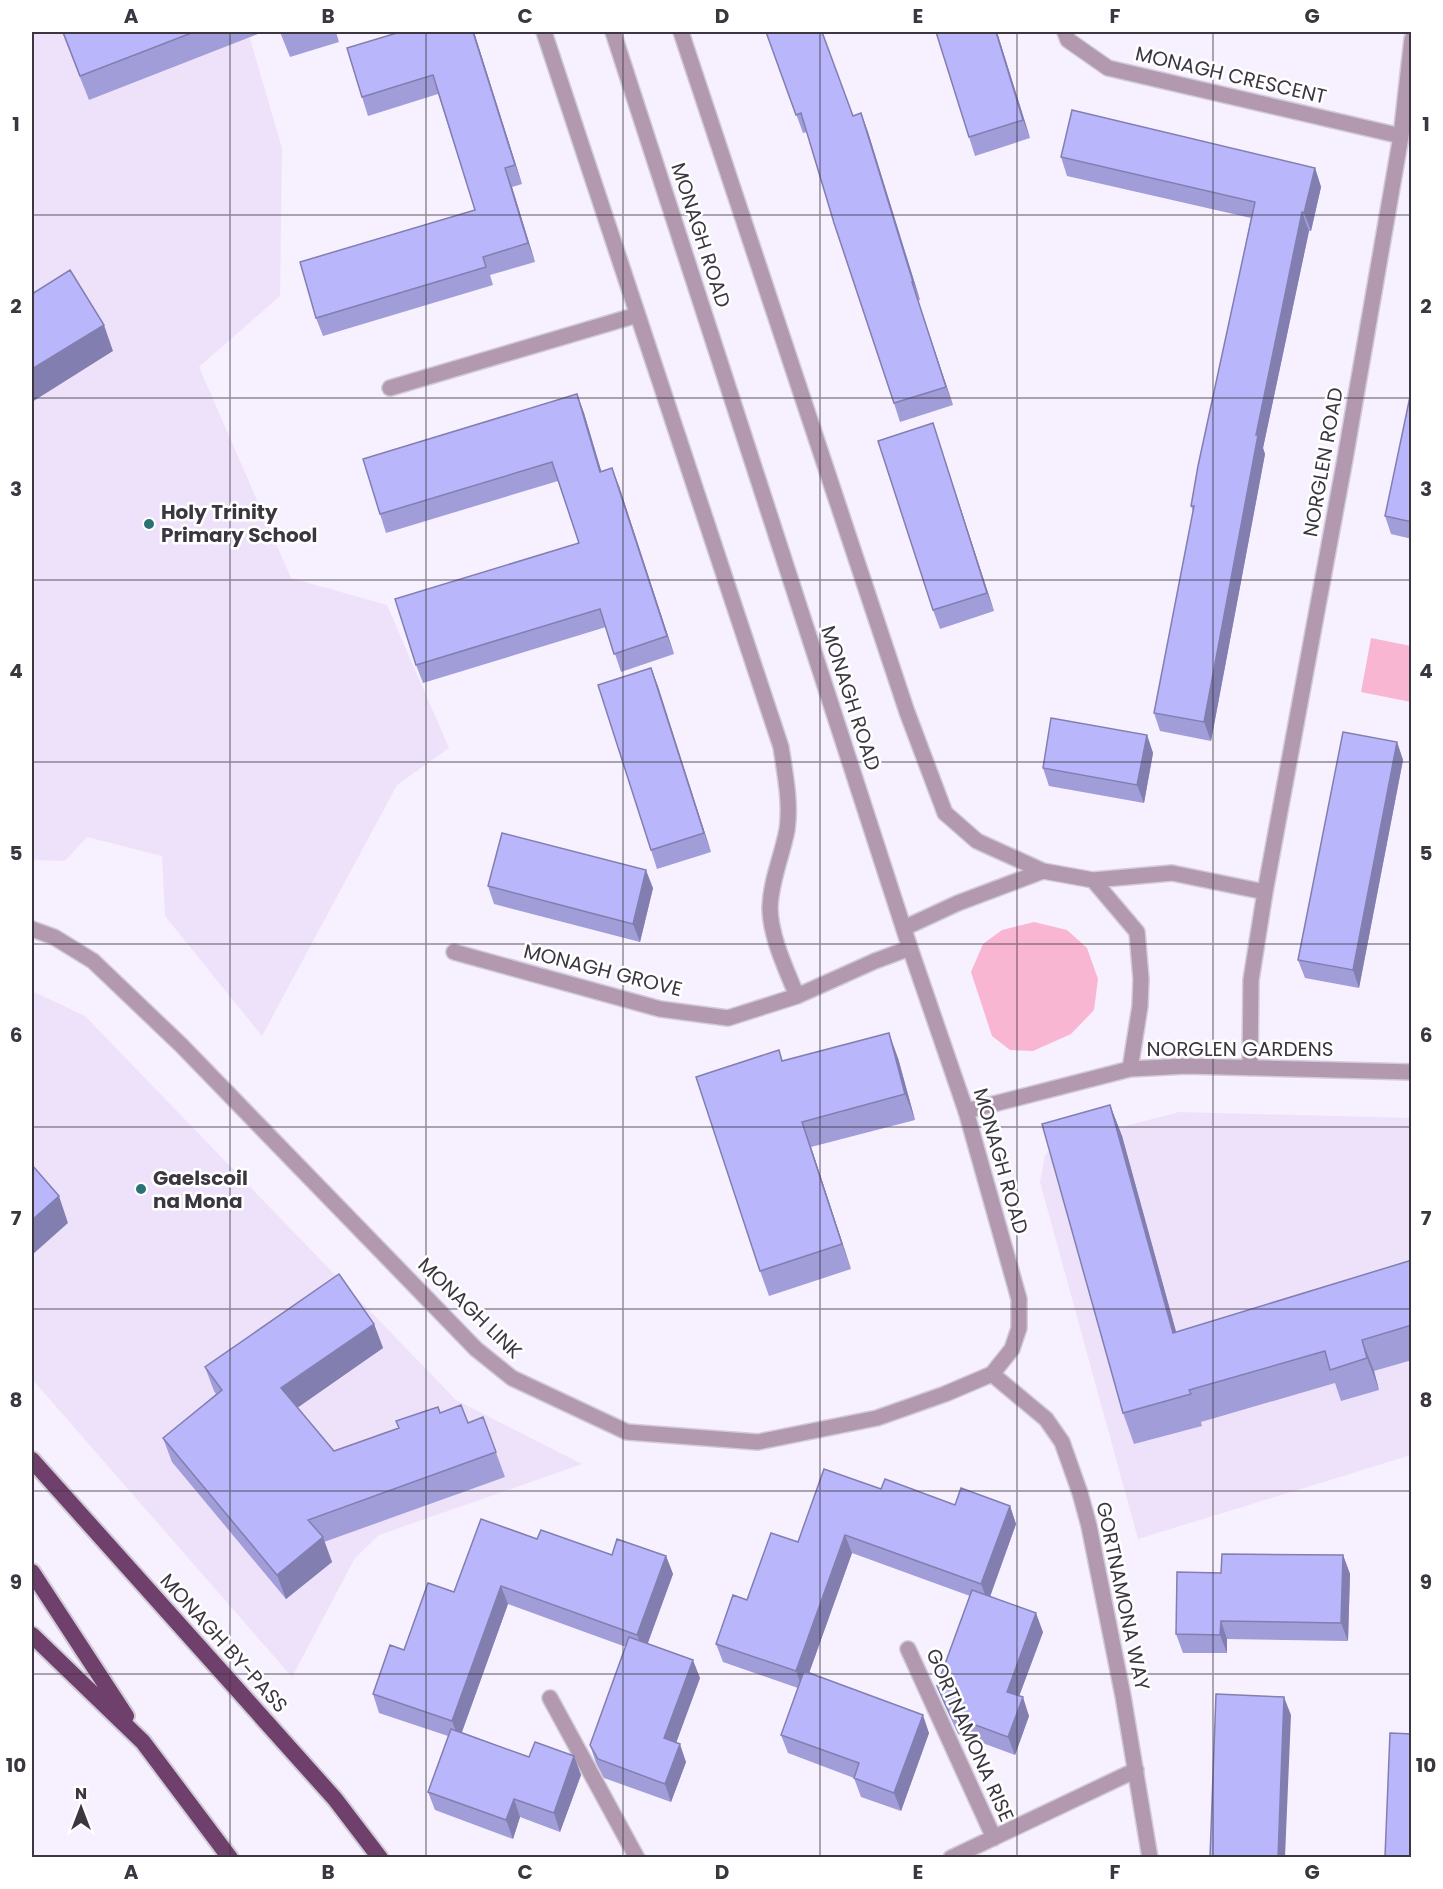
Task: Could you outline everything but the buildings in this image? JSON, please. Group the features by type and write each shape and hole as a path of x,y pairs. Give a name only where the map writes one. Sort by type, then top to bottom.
{"highway":[{"name":"MONAGH BY-PASS","path":"32,1460 335,1799 380,1857"},
{"path":"32,1572 143,1742 230,1857"},
{"path":"32,1635 143,1742"}],"street":[{"path":"544,32 781,747 788,793 787,829 775,874 770,909 778,948 797,996"},
{"name":"MONAGH ROAD","path":"613,32 910,948 966,1111 1019,1299 1019,1328 1012,1349 992,1374"},
{"path":"681,32 907,712 945,813 977,841 1043,871 1093,880 1172,873 1265,892"},
{"name":"MONAGH CRESCENT","path":"1065,32 1068,40 1108,68 1401,136"},
{"name":"NORGLEN ROAD","path":"1250,1068 1251,980 1401,136 1412,39"},
{"path":"390,388 637,315"},
{"path":"904,928 958,903 1043,871"},
{"path":"1093,880 1137,932 1141,979 1140,1006 1130,1069"},
{"name":"MONAGH LINK","path":"32,929 54,937 93,961 181,1045 476,1349 512,1378 627,1432 758,1442 877,1418 945,1394 992,1374"},
{"name":"MONAGH GROVE","path":"454,952 660,1009 728,1018 797,996 910,948"},
{"name":"NORGLEN GARDENS","path":"966,1111 1130,1069 1186,1066 1412,1072"},
{"name":"GORTNAMONA WAY","path":"992,1374 1046,1419 1062,1442 1069,1462 1089,1526 1136,1770 1150,1857"},
{"name":"GORTNAMONA RISE","path":"908,1649 993,1838"},
{"path":"550,1698 637,1857"},
{"path":"951,1857 1136,1770"}],"shaded area":[{"name":"Holy Trinity Primary School","path":"32,32 248,32 282,148 280,296 199,367 291,578 387,605 449,748 397,785 262,1036 165,916 162,856 87,837 65,861 32,860"},
{"path":"1371,638 1411,646 1411,702 1361,692"},
{"path":"1034,922 1067,930 1087,948 1098,979 1094,1010 1071,1034 1033,1051 1010,1050 992,1036 971,972 983,944 1002,930"},
{"name":"Gaelscoil na Mona","path":"32,991 85,1016 456,1400 582,1464 379,1535 355,1558 292,1677 32,1379"},
{"path":"1179,1112 1411,1118 1411,1455 1138,1539 1040,1182 1045,1155 1057,1144"}],"place":[{"name":"Holy Trinity Primary School","path":"149,524"},
{"name":"Gaelscoil na Mona","path":"141,1189"}]}
